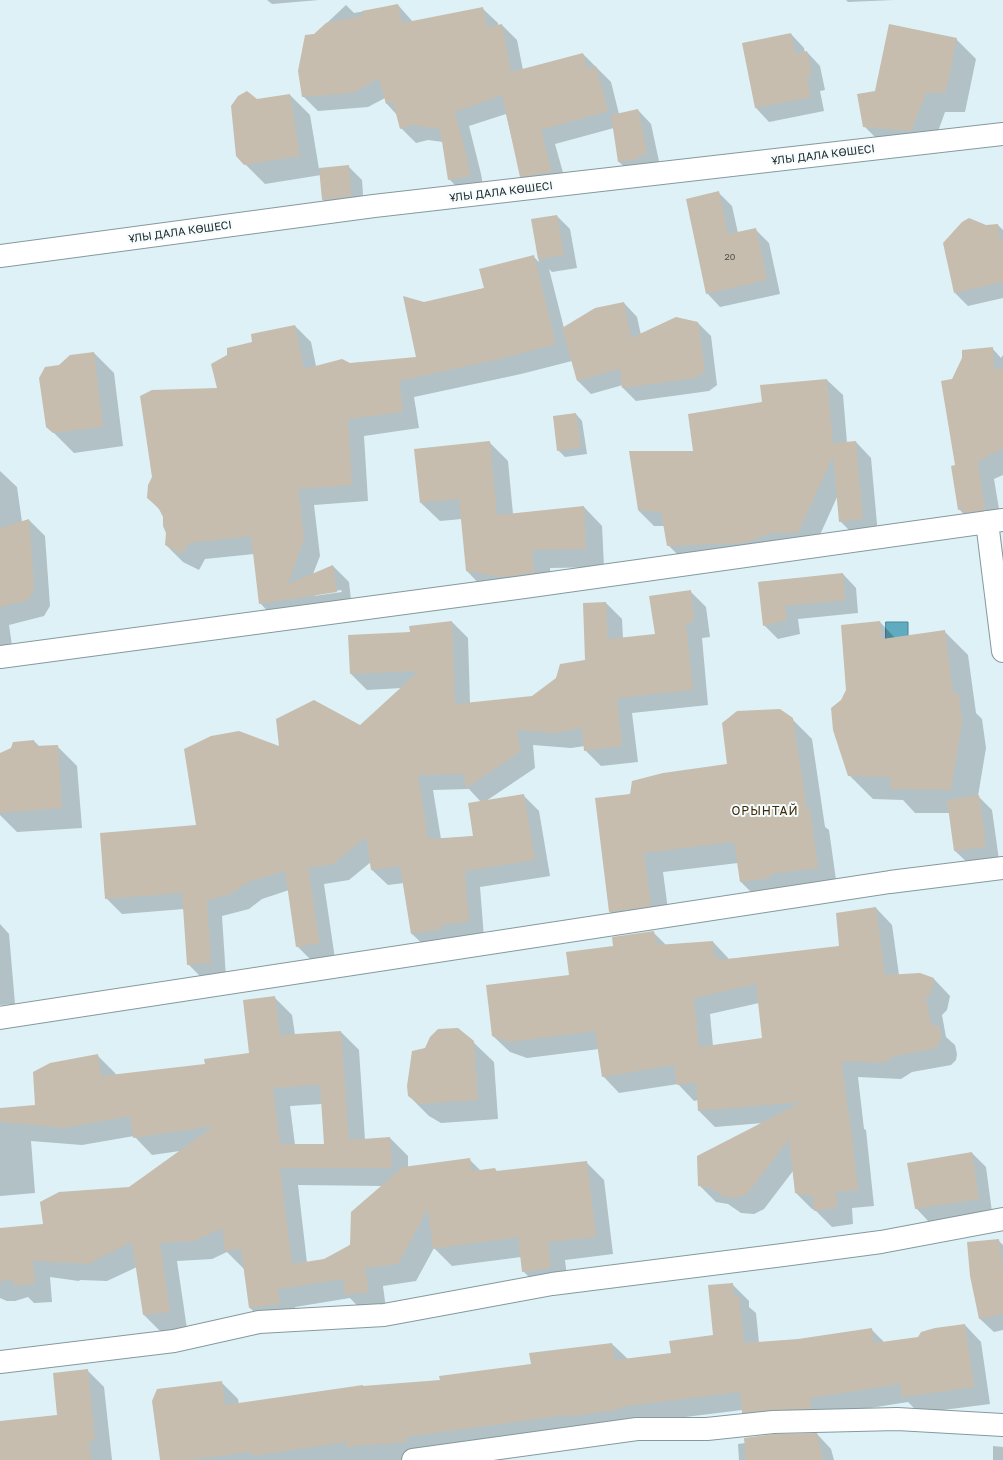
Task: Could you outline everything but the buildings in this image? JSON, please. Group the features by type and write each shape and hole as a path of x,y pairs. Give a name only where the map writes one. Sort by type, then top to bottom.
{"street":[{"name":"ҰЛЫ ДАЛА КӨШЕСІ","path":"0,256 374,206 1003,134"},
{"path":"0,657 516,588 995,521 1003,651"},
{"path":"0,1018 890,882 1003,868"},
{"path":"0,1362 174,1341 259,1322 384,1315 552,1284 783,1256 881,1242 1003,1219"},
{"path":"413,1460 637,1429 707,1429 773,1422 897,1419 1003,1425"}],"water":[{"path":"886,622 908,622 908,656 886,656"}],"district":[{"name":"ОРЫНТАЙ","path":"765,811"}]}
